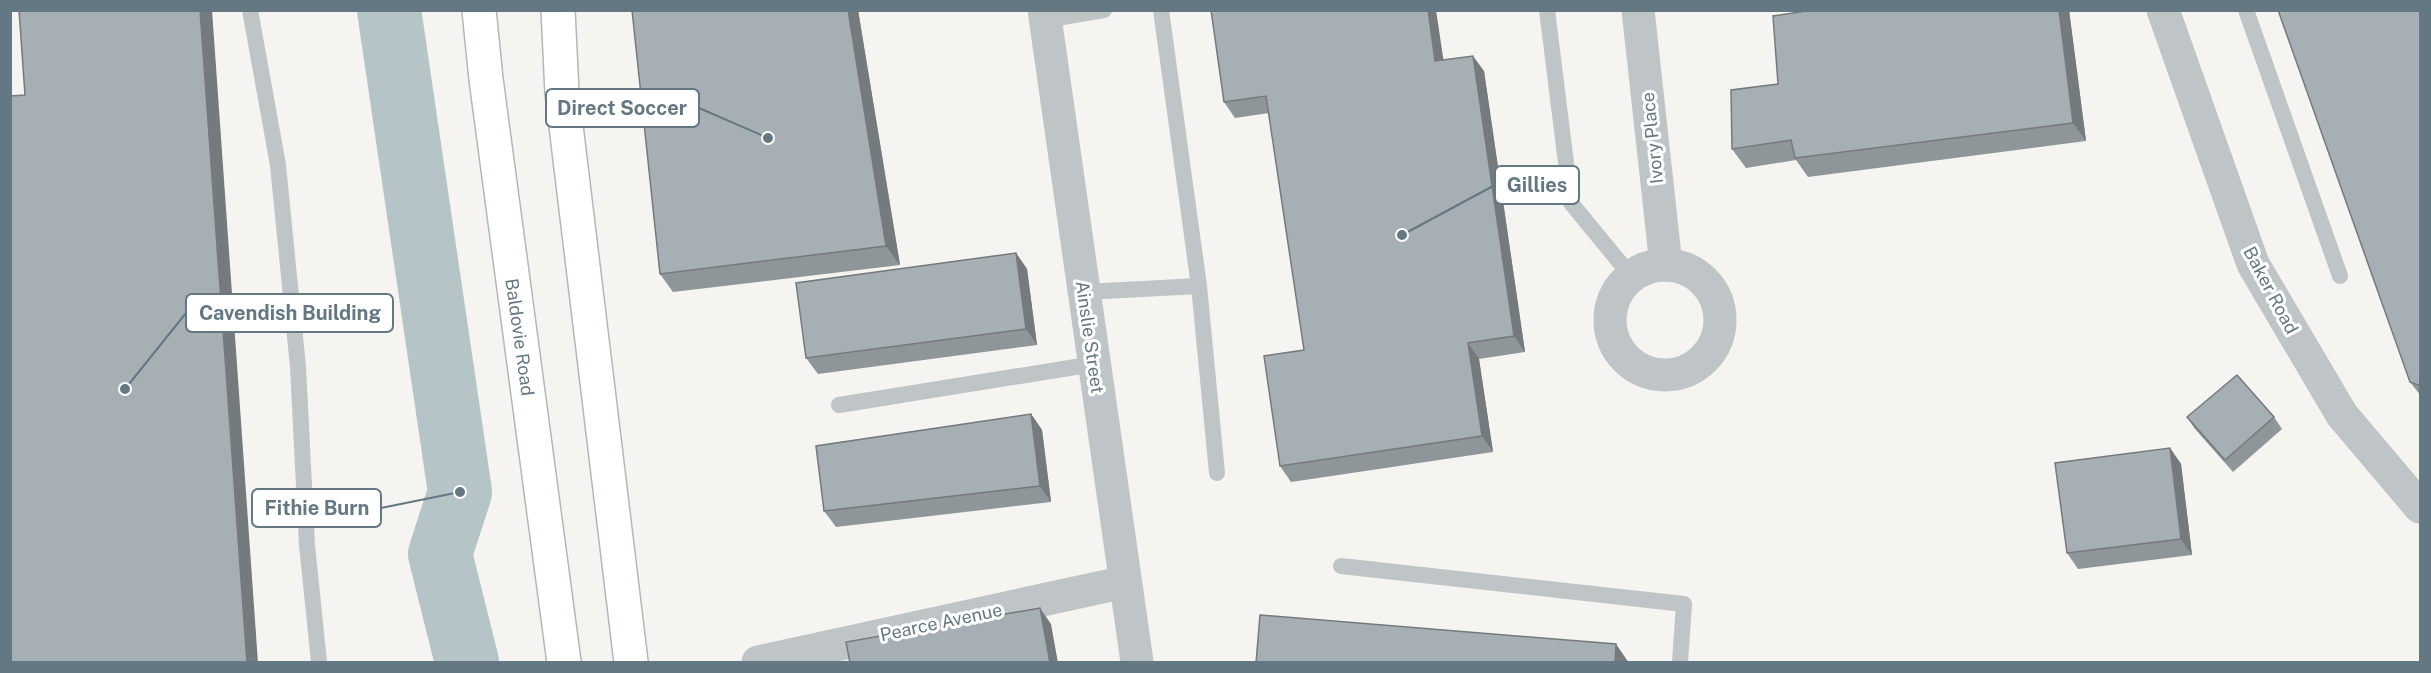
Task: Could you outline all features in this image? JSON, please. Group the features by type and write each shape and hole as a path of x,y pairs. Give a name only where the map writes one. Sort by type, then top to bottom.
{"main road":[{"name":"Baldovie Road","path":"479,10 486,79 564,663"},
{"path":"558,10 562,93 631,663"}],"street":[{"name":"Ivory Place","path":"1638,10 1666,265"},
{"name":"Baker Road","path":"2163,10 2253,264 2342,415 2421,507"},
{"name":"Ainslie Street","path":"1045,15 1137,663"},
{"path":"1666,265 1685,269 1698,275 1711,289 1720,314 1719,333 1715,345 1703,360 1688,371 1669,376 1646,372 1629,363 1612,339 1609,325 1611,306 1618,290 1631,276 1648,267 1666,265"},
{"name":"Pearce Avenue","path":"758,663 1125,582"}],"lane":[{"path":"249,10 278,165 298,367 307,545 319,663"},
{"path":"1045,15 1104,10"},
{"path":"1161,10 1199,286 1217,473"},
{"path":"1547,10 1571,202 1631,276"},
{"path":"2246,10 2340,276"},
{"path":"1084,292 1199,286"},
{"path":"839,405 1094,364"},
{"path":"1341,566 1684,604 1680,663"}],"building":[{"path":"19,10 200,10 247,663 10,663 10,96 25,95"},
{"path":"632,10 848,10 886,246 660,274"},
{"path":"1211,10 1428,10 1435,61 1473,56 1514,336 1468,343 1482,436 1280,466 1264,356 1304,350 1266,96 1224,102"},
{"path":"1813,10 2059,10 2073,123 1795,158 1791,140 1732,149 1731,90 1778,84 1773,16"},
{"path":"2278,10 2421,10 2421,386 2410,382"},
{"path":"1016,253 1026,329 806,358 796,283"},
{"path":"2237,375 2274,417 2225,460 2187,417"},
{"path":"1031,414 1040,486 824,511 816,446"},
{"path":"2170,448 2181,539 2067,553 2055,463"},
{"path":"1040,608 1050,663 850,663 846,642"},
{"path":"1260,615 1616,644 1615,663 1256,663"}],"waterway":[{"path":"389,10 460,492 440,554 467,662"}],"place":[{"name":"Direct Soccer","path":"768,138"},
{"name":"Gillies","path":"1402,235"},
{"name":"Cavendish Building","path":"125,389"},
{"name":"Fithie Burn","path":"460,492"}]}
